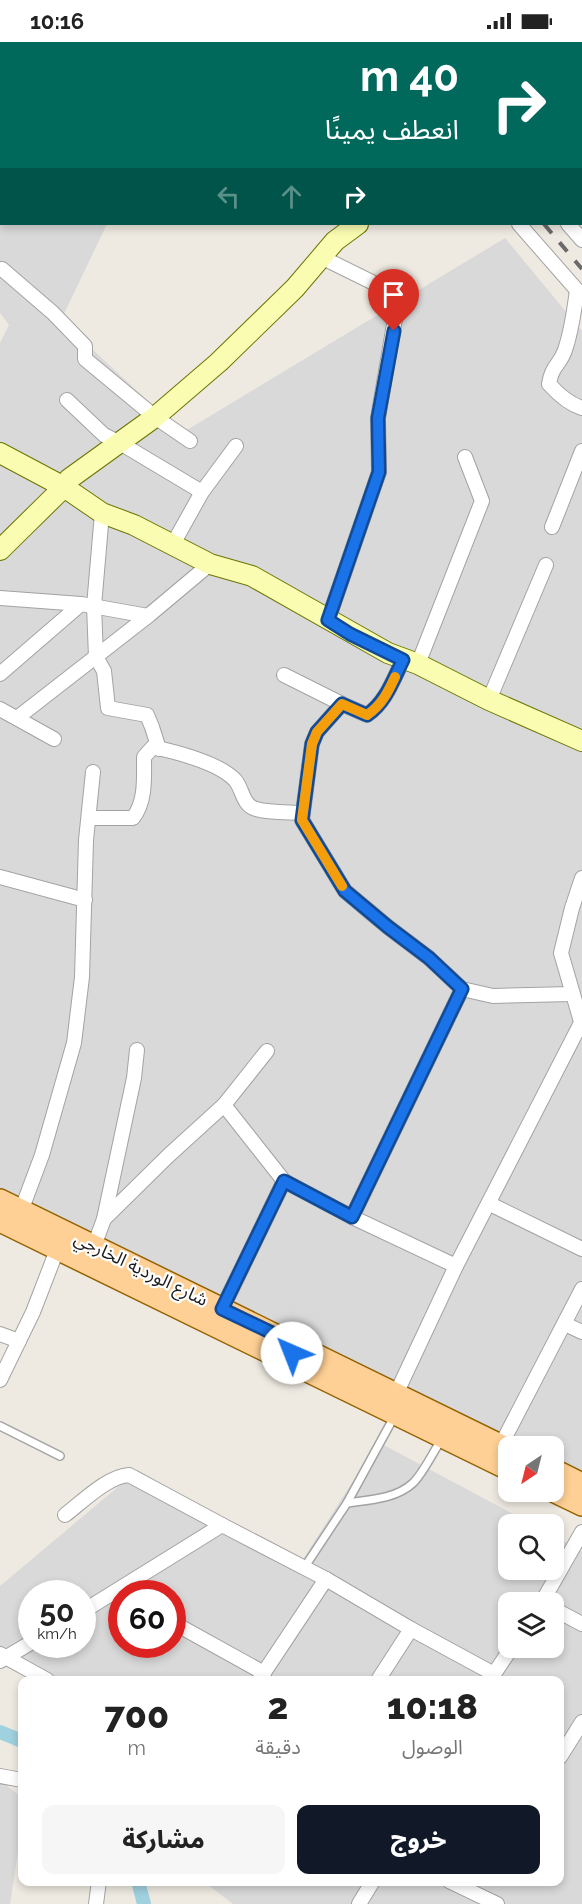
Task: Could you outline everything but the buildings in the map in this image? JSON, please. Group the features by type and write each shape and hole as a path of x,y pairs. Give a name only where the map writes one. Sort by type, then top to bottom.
{"main road":[{"name":"شارع الوردية الخارجي","path":"0,1200 222,1309 286,1351"},
{"name":"شارع الوردية الخارجي","path":"0,1221 57,1250 286,1351 395,1404 498,1444"},
{"name":"شارع الوردية الخارجي","path":"395,1404 442,1437 498,1464"},
{"path":"564,1475 582,1484"},
{"path":"564,1496 582,1505"}],"street":[{"path":"0,550 64,487 69,479 155,417 219,362 295,288 335,241 357,225"},
{"path":"520,225 579,293 573,326 564,353 551,371 549,384 559,395 582,408"},
{"path":"569,225 582,240"},
{"path":"321,257 390,291 398,307 378,418 379,472 328,620"},
{"path":"2,269 53,313 85,346 84,358 155,417 190,441"},
{"path":"67,400 104,435 202,492"},
{"path":"173,544 202,492 236,446"},
{"path":"552,527 582,451"},
{"path":"0,453 64,487 102,513 134,525 210,564 252,576 350,634 582,741"},
{"path":"284,675 367,715 376,709 410,662 482,501 465,457"},
{"path":"102,513 87,605 96,657 104,671 108,708 147,715 159,748"},
{"path":"17,718 148,616 210,564"},
{"path":"489,700 546,565"},
{"path":"0,598 87,605 148,616"},
{"path":"0,674 87,605"},
{"path":"342,704 317,732 312,744 302,820 345,891 429,958 462,989 494,996 572,994"},
{"path":"0,709 54,739"},
{"path":"89,818 133,818 141,808 144,757 153,747 183,753 223,772 236,780 246,802 255,809 303,813"},
{"path":"21,1211 42,1155 74,1043 82,977 86,840 93,772"},
{"path":"0,877 85,900"},
{"path":"395,1404 456,1266 582,1023 561,953 582,878"},
{"path":"352,1217 462,989"},
{"path":"94,1246 104,1219 134,1078 137,1050"},
{"path":"104,1219 224,1105 267,1051"},
{"path":"224,1105 284,1181 352,1217 456,1266"},
{"path":"222,1309 284,1181"},
{"path":"490,1204 582,1249"},
{"path":"0,1380 43,1287 57,1250"},
{"path":"510,1436 582,1289"},
{"path":"565,1324 582,1332"},
{"path":"0,1334 19,1341"},
{"path":"65,1515 110,1481 129,1475 326,1579 490,1676"},
{"path":"139,1580 222,1525"},
{"path":"548,1592 582,1532"},
{"path":"186,1630 261,1676 326,1579"},
{"path":"564,1614 582,1624"},
{"path":"381,1676 411,1629"},
{"path":"2,1657 18,1649"},
{"path":"2,1657 39,1676"},
{"path":"493,1676 505,1658"},
{"path":"564,1751 582,1722"},
{"path":"0,1776 18,1779"},
{"path":"96,1904 98,1886"},
{"path":"359,1904 371,1886"},
{"path":"474,1892 497,1904"}],"lane":[{"path":"304,1568 347,1503 395,1404"},
{"path":"0,1426 60,1456"},
{"path":"347,1503 379,1499 399,1492 414,1482 442,1437"}],"shaded area":[{"path":"0,225 107,225 61,320 182,433 505,238 582,331 582,1475 564,1466 564,1436 503,1436 0,1188 0,343 9,325 0,313"},
{"path":"378,1442 513,1514 498,1514 498,1580 564,1580 564,1541 582,1551 582,1904 233,1904 210,1886 564,1886 564,1676 40,1676 0,1656 0,1586 138,1470 300,1564"},
{"path":"0,1780 18,1795 18,1851 10,1904 0,1904"}],"waterway":[{"path":"0,1732 18,1739"},
{"path":"139,1886 144,1904"}],"railway":[{"path":"545,225 582,269"}],"slow traffic":[{"path":"342,886 302,820 312,744 317,732 342,704 367,715 376,709 387,695 395,677"}],"route":[{"path":"292,1353 291,1342 222,1309 284,1181 352,1217 462,989 429,958 345,891 302,820 312,744 317,732 342,704 367,715 376,709 387,695 403,660 350,634 328,620 379,472 378,418 394,331"}]}
